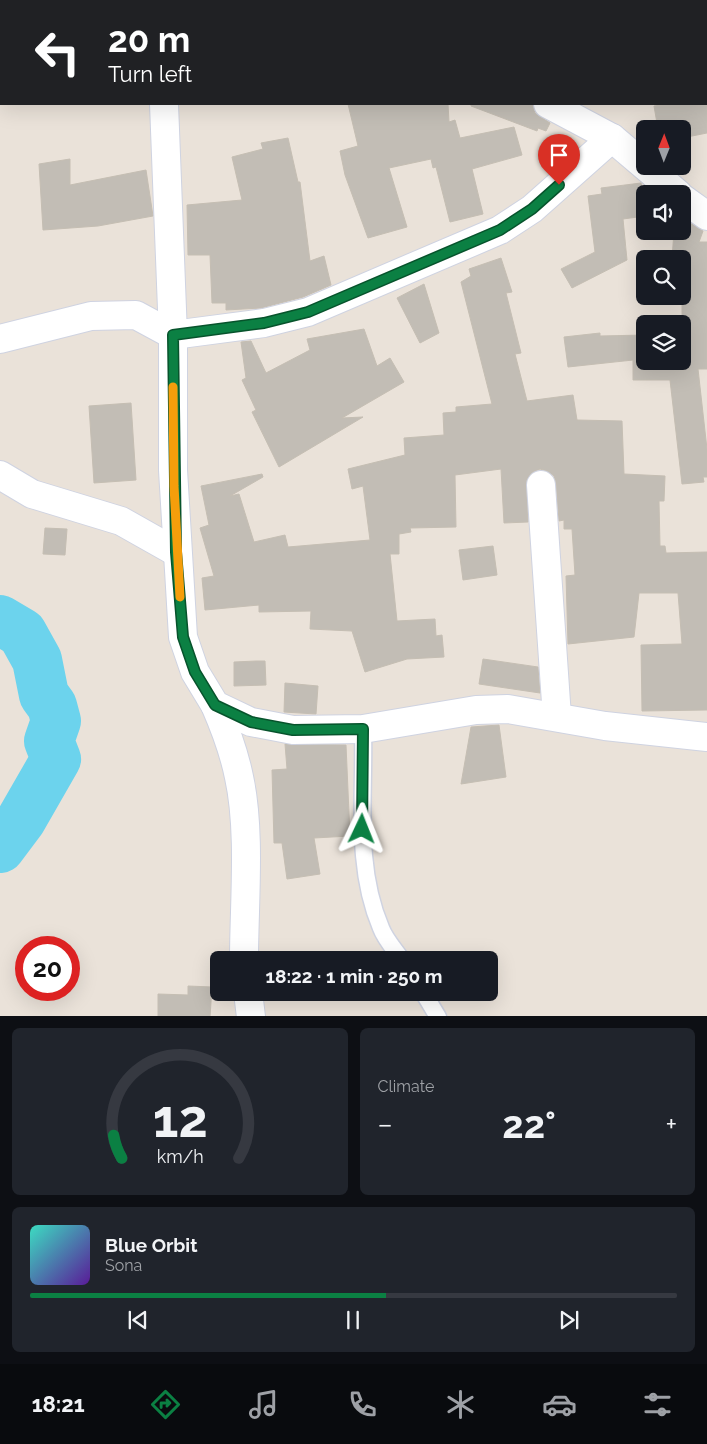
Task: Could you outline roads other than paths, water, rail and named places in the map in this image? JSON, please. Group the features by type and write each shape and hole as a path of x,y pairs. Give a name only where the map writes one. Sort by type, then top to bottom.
{"street":[{"path":"164,105 173,335 176,552 183,637 195,672 215,705 230,739 240,778 244,816 244,951"},
{"path":"550,105 612,138 667,185"},
{"path":"0,339 91,316 136,315 173,335 264,323 308,312 500,230 532,209 612,138"},
{"path":"691,204 707,216"},
{"path":"0,475 32,494 121,521 176,552"},
{"path":"541,485 557,718"},
{"path":"215,705 251,722 293,730 363,729 476,710 508,709 605,726 707,737"},
{"path":"249,1001 251,1016"}],"lane":[{"path":"363,729 362,847 372,901 381,930 396,951"},
{"path":"429,1001 438,1016"}],"waterway":[{"path":"0,620 22,633 37,660 44,695 52,706 56,721 49,741 56,759 21,820 0,848"}]}
